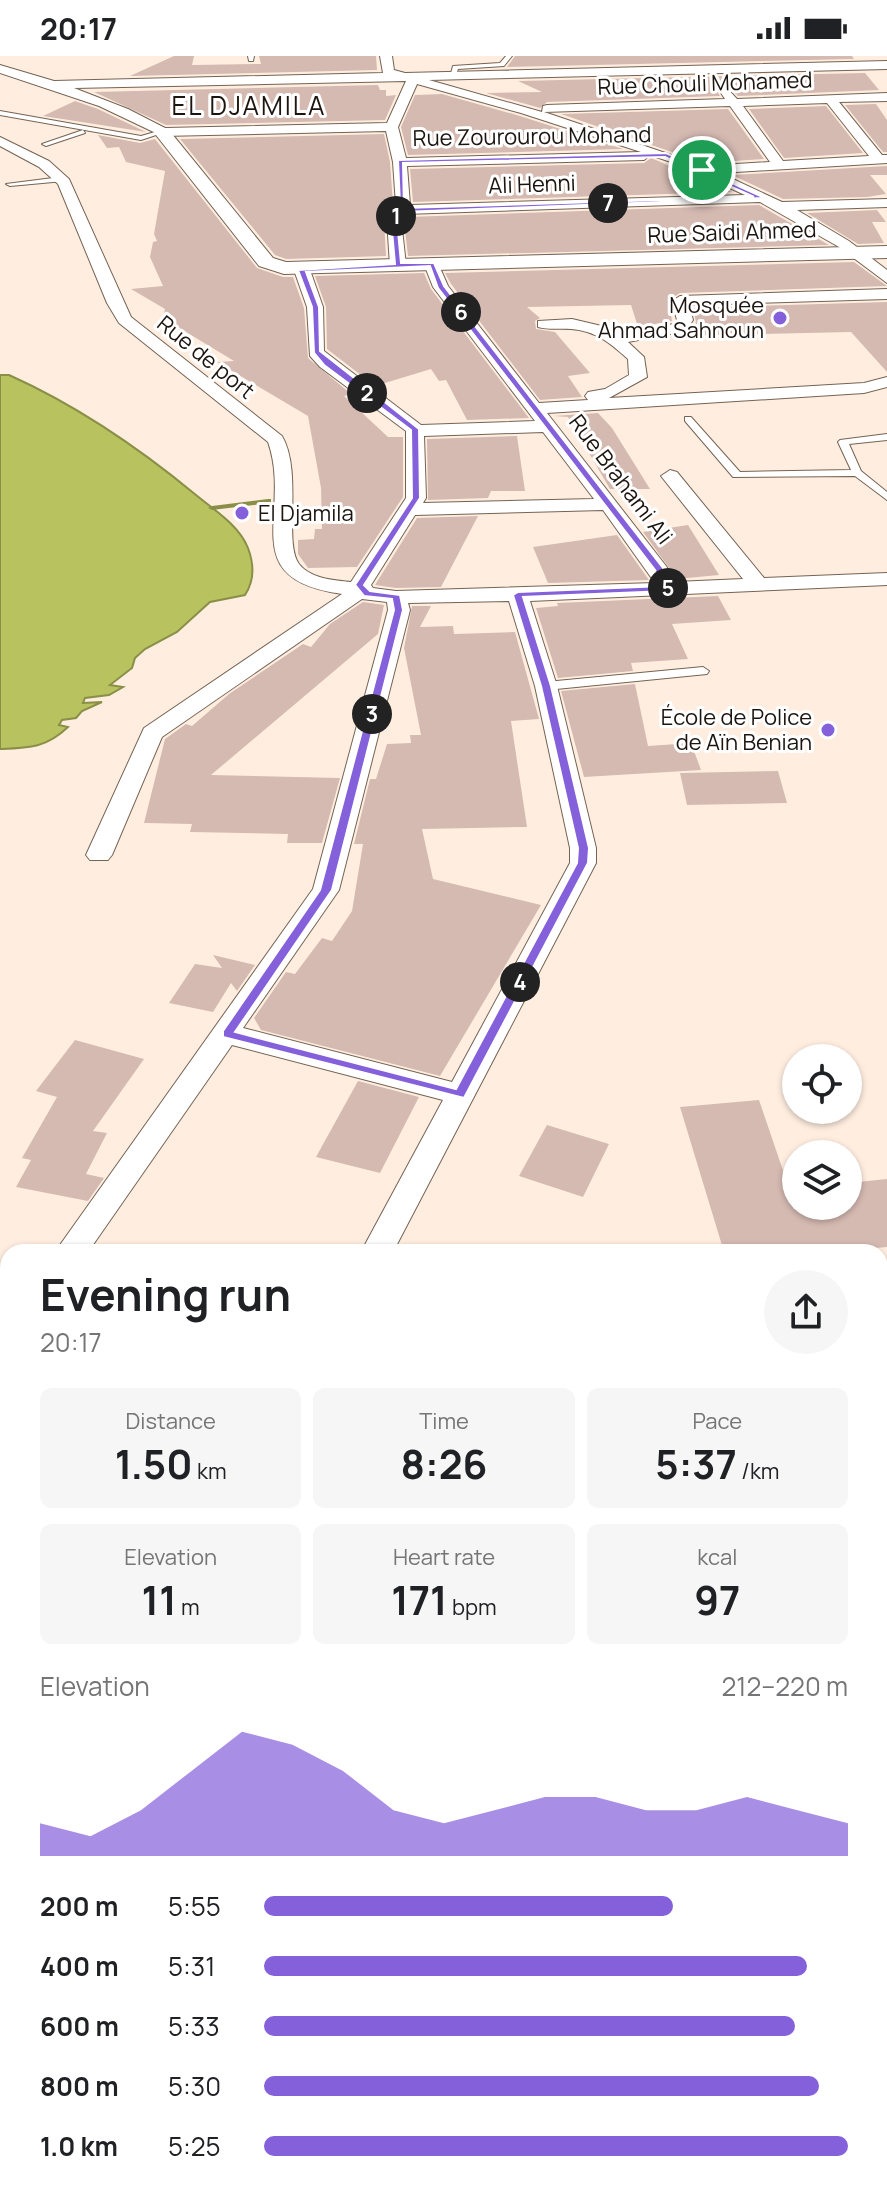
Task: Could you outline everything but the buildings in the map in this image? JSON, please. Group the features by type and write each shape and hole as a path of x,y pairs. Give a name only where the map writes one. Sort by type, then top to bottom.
{"street":[{"path":"386,56 388,72 525,110 666,155 702,170 780,206 856,253 887,278"},
{"path":"237,60 256,59"},
{"path":"81,71 151,76 415,78 887,65"},
{"path":"0,69 54,85 138,117 162,132 392,127"},
{"path":"712,70 777,163"},
{"path":"54,85 96,74"},
{"path":"398,265 394,220 403,205 400,162 392,127 409,85 415,78"},
{"name":"Rue Chouli Mohamed","path":"525,110 887,97"},
{"path":"830,99 882,159"},
{"name":"Rue Saidi Ahmed","path":"162,132 266,262 284,268 302,270 887,252"},
{"name":"Rue de port","path":"0,141 44,164 61,179 72,195 123,317 276,440 283,459 287,564 294,572 317,583 362,590"},
{"name":"Rue Zourourou Mohand","path":"400,162 666,155"},
{"path":"702,170 777,163 882,159"},
{"name":"Ali Henni","path":"400,210 762,198"},
{"path":"780,206 887,203"},
{"name":"Rue Brahami Ali","path":"432,264 441,287 538,408 659,570 668,588"},
{"path":"302,270 315,307 316,352 415,431 551,426"},
{"path":"544,324 572,324 627,337 680,328 685,320 680,301 887,294"},
{"path":"538,408 610,393 638,377 636,357 607,332"},
{"path":"538,408 864,388 887,382"},
{"path":"362,590 362,581 416,498 415,431"},
{"path":"670,476 758,584"},
{"path":"409,509 608,504"},
{"path":"362,590 375,596 396,597 518,595 887,579"},
{"path":"99,855 152,733 362,590"},
{"path":"381,1244 583,863 583,848 546,686 518,595"},
{"path":"77,1244 326,890 399,610 396,597"},
{"path":"227,1034 459,1094"}],"lane":[{"path":"453,77 455,67 502,65 509,56"},
{"path":"0,113 141,138 162,132"},
{"path":"46,144 88,131"},
{"path":"10,184 61,179"},
{"path":"688,419 737,475 857,473"},
{"path":"887,437 843,442 857,473 887,497"},
{"path":"546,686 703,671"}],"shaded area":[{"path":"0,375 9,375 83,414 174,477 239,532 248,548 252,572 251,584 245,595 210,602 177,632 145,649 135,658 132,668 110,685 123,687 109,695 85,698 83,703 102,702 82,711 76,718 62,720 59,725 68,727 60,734 37,746 0,749"}],"waterway":[{"path":"212,508 268,501"}],"place":[{"name":"Mosquée Ahmad Sahnoun","path":"780,318"},
{"name":"El Djamila","path":"242,513"},
{"name":"École de Police de Aïn Benian","path":"828,730"}],"district":[{"name":"EL DJAMILA","path":"249,106"}],"route":[{"path":"702,170 666,155 400,162 403,205 400,210 394,220 398,265 302,270 315,307 316,352 326,363 415,429 416,498 360,585 367,594 396,597 399,610 326,890 227,1034 459,1094 583,863 583,848 546,686 518,595 668,588 659,570 538,408 441,287 432,264 398,265 394,220 400,210 762,198 702,170"}]}
